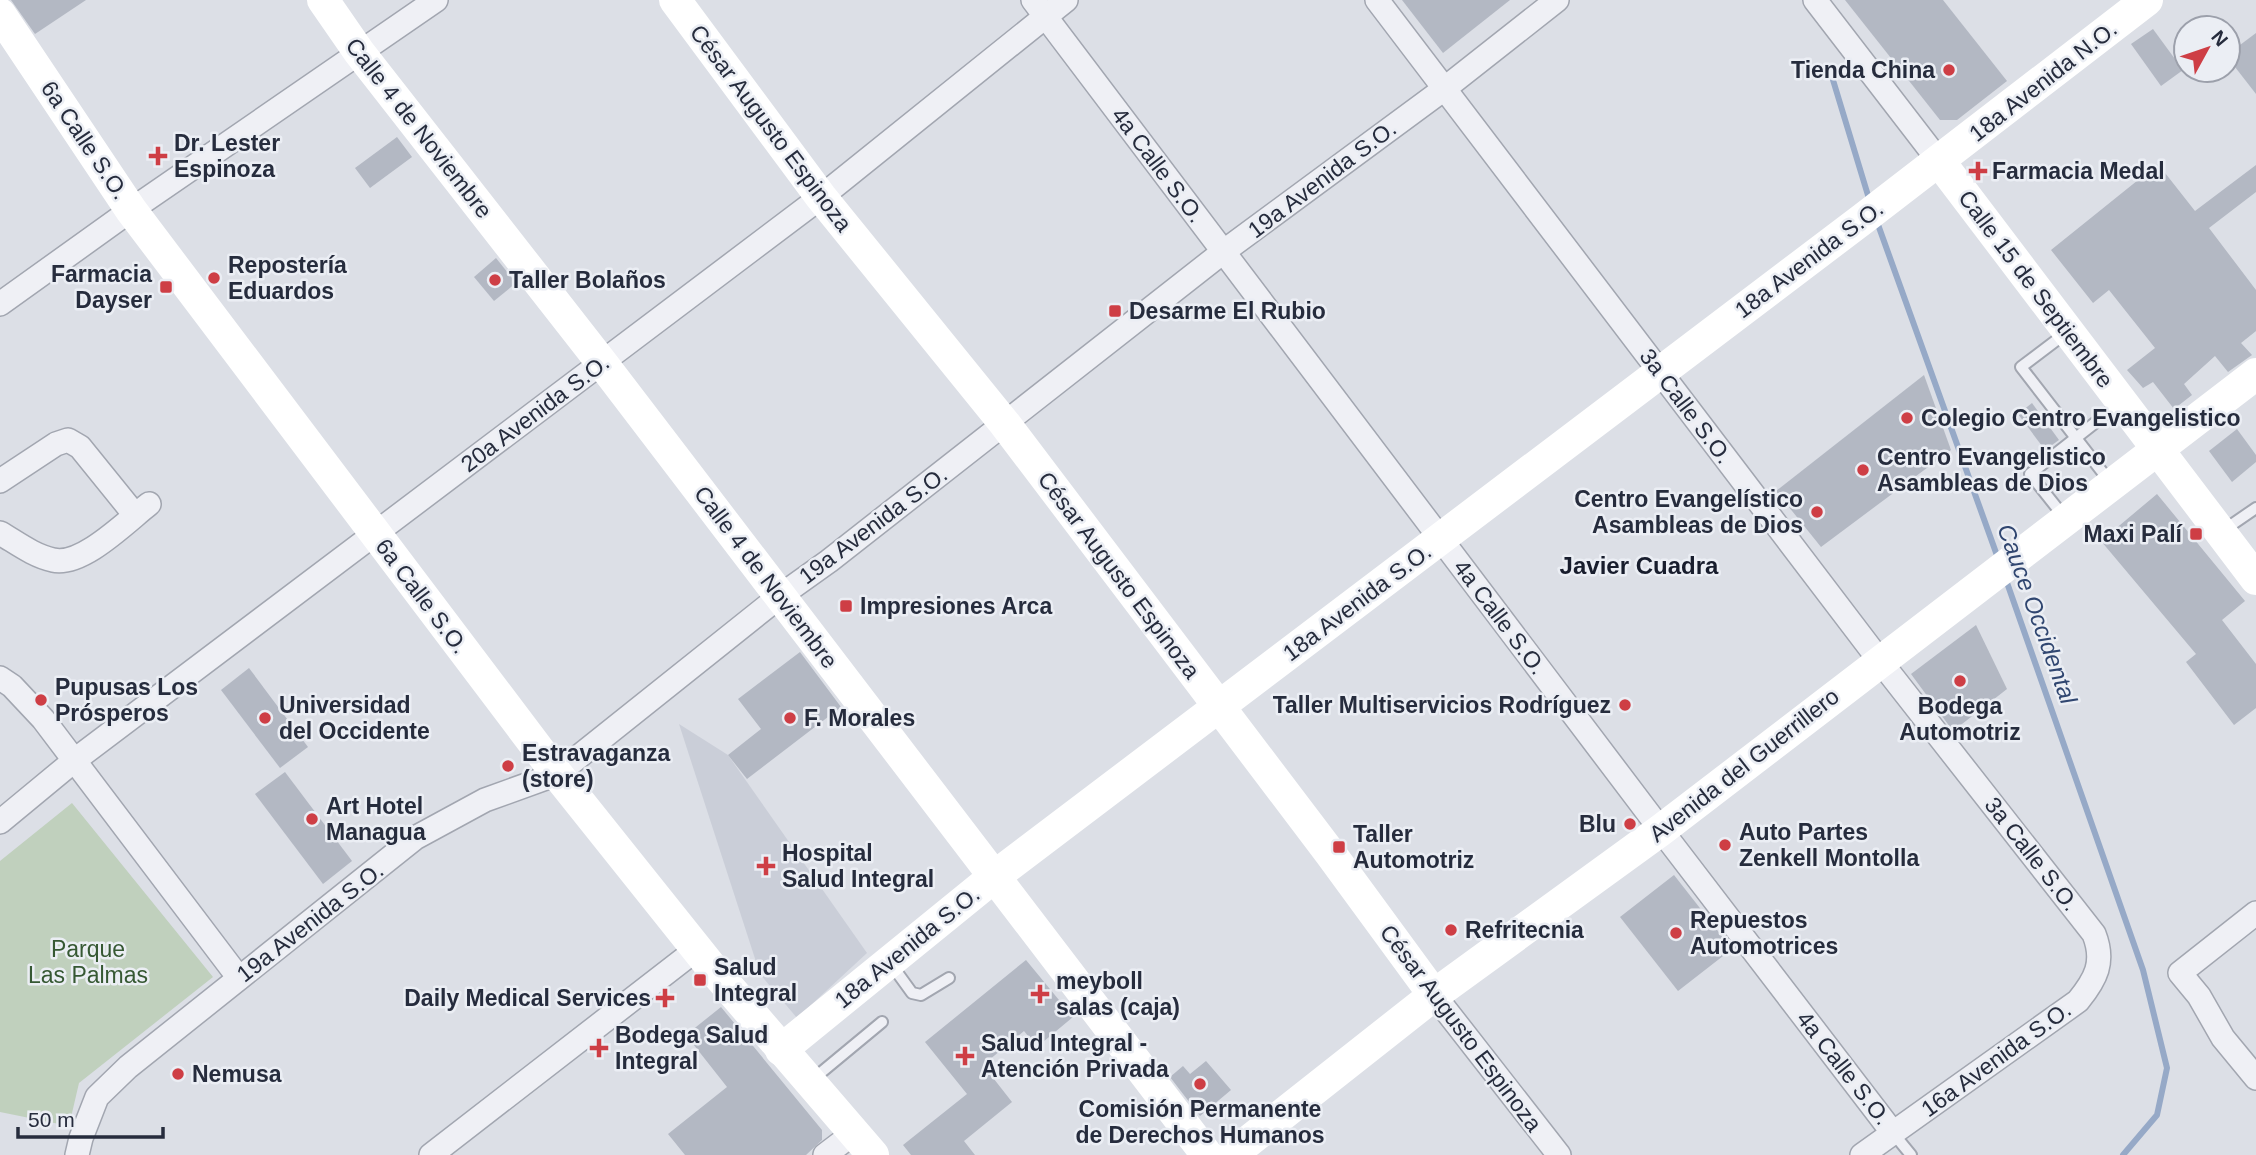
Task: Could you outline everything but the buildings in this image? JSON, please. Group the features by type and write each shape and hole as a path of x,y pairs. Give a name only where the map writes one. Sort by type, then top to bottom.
{"street":[{"name":"Calle 4 de Noviembre","path":"323,0 359,52 603,363 1207,1155"},
{"path":"0,304 131,209 436,0"},
{"name":"César Augusto Espinoza","path":"675,0 821,197 1005,424 1330,853 1434,995 1559,1155"},
{"name":"20a Avenida S.O.","path":"0,822 75,760 821,197 1039,8 1066,0"},
{"name":"3a Calle S.O.","path":"1377,0 1880,661 2094,934 2100,949 2092,984"},
{"name":"19a Avenida S.O.","path":"77,1155 97,1097 128,1067 415,838 485,800 557,774 780,596 829,561 1223,252 1444,89 1557,0"},
{"name":"Calle 15 de Septiembre","path":"1815,0 2256,579"},
{"name":"18a Avenida N.O.","path":"1938,161 2147,0"},
{"name":"4a Calle S.O.","path":"1039,8 1661,830 1894,1133"},
{"name":"6a Calle S.O.","path":"0,14 131,209 557,774 696,949 864,1144"},
{"name":"18a Avenida S.O.","path":"781,1050 995,876 1938,161"},
{"name":"Avenida del Guerrillero","path":"1231,1155 1434,995 1661,830 2256,374"},
{"path":"0,481 56,443 68,440 80,447 142,509 85,554 70,561 55,561 39,555 0,533"},
{"path":"0,678 12,686 43,719 239,978"},
{"path":"2256,913 2180,973 2199,996 2223,1038 2256,1079"},
{"path":"431,1155 696,949"},
{"name":"16a Avenida S.O.","path":"1862,1155 2078,1001 2092,984"},
{"path":"825,1155 864,1144"}],"lane":[{"path":"2068,331 2021,367 2113,485"},
{"path":"2067,520 2030,474 2122,402"},
{"path":"2221,532 2256,508"},
{"path":"890,961 912,993 921,995 949,978"},
{"path":"809,1082 882,1023"},
{"path":"1894,1133 1910,1155"}],"shaded area":[{"name":"Hospital Salud Integral","path":"679,724 728,755 867,953 797,1018 760,974"}],"green space":[{"name":"Parque Las Palmas","path":"72,803 213,977 79,1083 69,1126 0,1112 0,861"}],"waterway":[{"name":"Cauce Occidental","path":"1833,80 1870,202"},
{"name":"Cauce Occidental","path":"1876,219 1999,561"},
{"name":"Cauce Occidental","path":"2005,577 2143,970 2167,1068 2157,1115 2123,1155"}],"place":[{"name":"Tienda China","path":"1949,70"},
{"name":"Dr. Lester Espinoza","path":"158,156"},
{"name":"Farmacia Medal","path":"1978,171"},
{"name":"Repostería Eduardos","path":"214,278"},
{"name":"Taller Bolaños","path":"495,280"},
{"name":"Farmacia Dayser","path":"166,287"},
{"name":"Desarme El Rubio","path":"1115,311"},
{"name":"Colegio Centro Evangelistico","path":"1907,418"},
{"name":"Centro Evangelistico Asambleas de Dios","path":"1863,470"},
{"name":"Centro Evangelístico Asambleas de Dios","path":"1817,512"},
{"name":"Maxi Palí","path":"2196,534"},
{"name":"Impresiones Arca","path":"846,606"},
{"name":"Bodega Automotriz","path":"1960,681"},
{"name":"Pupusas Los Prósperos","path":"41,700"},
{"name":"Taller Multiservicios Rodríguez","path":"1625,705"},
{"name":"Universidad del Occidente","path":"265,718"},
{"name":"F. Morales","path":"790,718"},
{"name":"Estravaganza (store)","path":"508,766"},
{"name":"Art Hotel Managua","path":"312,819"},
{"name":"Blu","path":"1630,824"},
{"name":"Auto Partes Zenkell Montolla","path":"1725,845"},
{"name":"Taller Automotriz","path":"1339,847"},
{"name":"Hospital Salud Integral","path":"766,866"},
{"name":"Refritecnia","path":"1451,930"},
{"name":"Repuestos Automotrices","path":"1676,933"},
{"name":"Salud Integral","path":"700,980"},
{"name":"meyboll salas (caja)","path":"1040,994"},
{"name":"Daily Medical Services","path":"665,998"},
{"name":"Bodega Salud Integral","path":"599,1048"},
{"name":"Salud Integral - Atención Privada","path":"965,1056"},
{"name":"Nemusa","path":"178,1074"},
{"name":"Comisión Permanente de Derechos Humanos","path":"1200,1084"}],"district":[{"name":"Javier Cuadra","path":"1639,566"}]}
